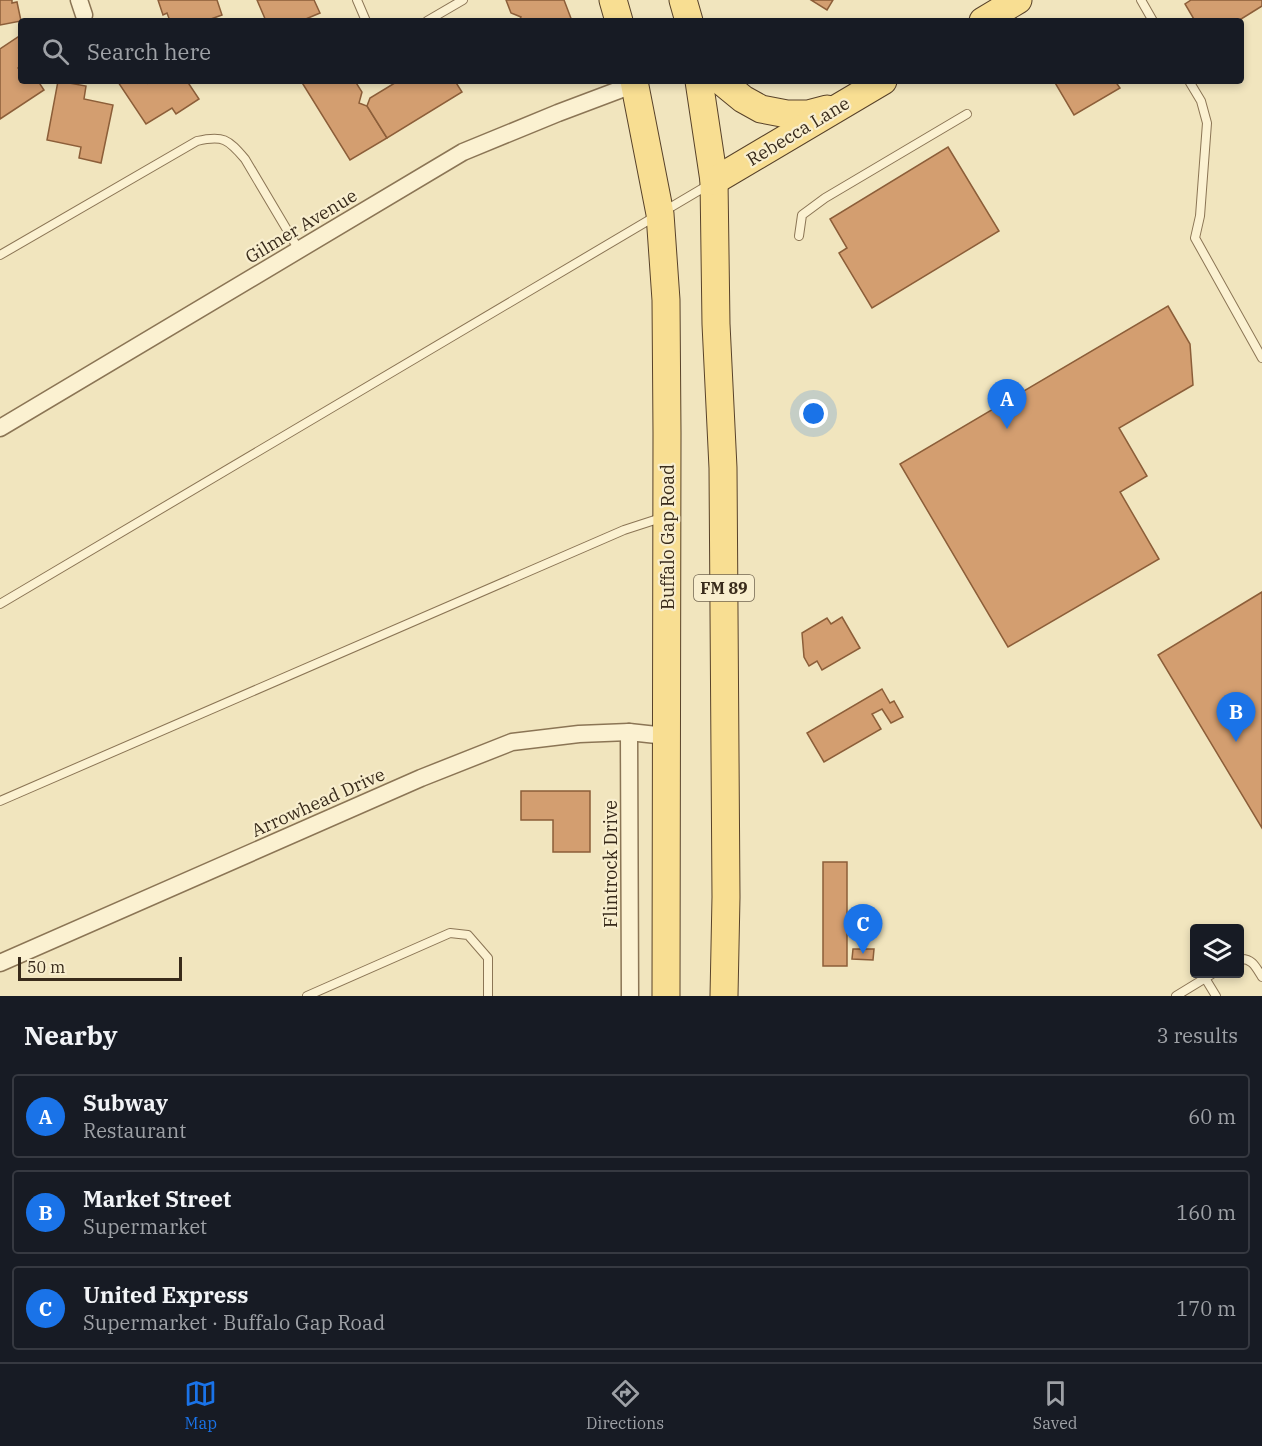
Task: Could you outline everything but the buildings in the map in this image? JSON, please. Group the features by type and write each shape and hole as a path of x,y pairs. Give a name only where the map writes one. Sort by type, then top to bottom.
{"main road":[{"path":"613,0 618,18"},
{"path":"683,0 688,18"},
{"path":"988,18 1018,0"},
{"name":"Buffalo Gap Road","path":"635,84 660,214 666,300 666,996"},
{"name":"FM 89","path":"699,84 714,181 716,324 723,468 726,886 724,996"},
{"path":"725,84 743,99 761,109 787,114 808,114 843,105"},
{"name":"Rebecca Lane","path":"714,181 878,84"}],"street":[{"name":"Gilmer Avenue","path":"0,428 464,152 630,84"},
{"name":"Arrowhead Drive","path":"0,963 421,778 512,742 579,734 629,732 666,736"},
{"name":"Flintrock Drive","path":"629,732 630,996"}],"lane":[{"path":"357,0 365,18"},
{"path":"431,18 463,0"},
{"path":"1141,0 1151,18"},
{"path":"1191,84 1201,101 1207,123 1200,216 1195,238 1262,358"},
{"path":"800,236 802,215 825,198 967,114"},
{"path":"0,255 196,141 214,137 223,139 245,159 299,250"},
{"path":"0,604 714,181"},
{"path":"0,801 624,530 667,516"},
{"path":"307,996 450,933 468,935 488,958 488,996"},
{"path":"1244,959 1254,963 1262,977"},
{"path":"1176,996 1206,978"},
{"path":"1210,978 1216,996"}],"place":[{"name":"Subway","path":"1007,429"},
{"name":"Market Street","path":"1236,742"},
{"name":"United Express","path":"863,954"}]}
